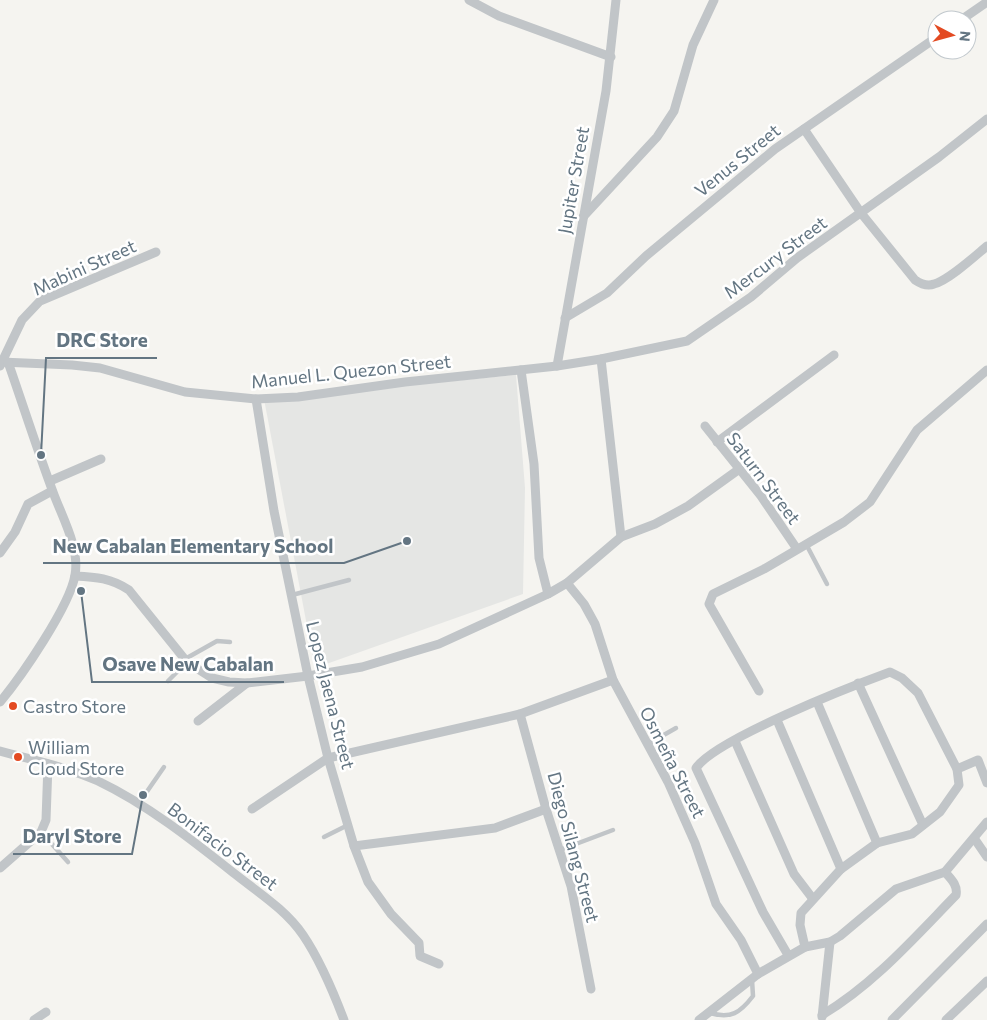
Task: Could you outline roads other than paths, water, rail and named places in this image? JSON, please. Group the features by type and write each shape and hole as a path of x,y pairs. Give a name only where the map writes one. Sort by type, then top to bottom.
{"street":[{"path":"469,0 499,16 611,57"},
{"name":"Jupiter Street","path":"558,366 582,217 611,57 616,0"},
{"path":"582,217 657,137 674,112 693,45 714,0"},
{"path":"975,10 987,2"},
{"name":"Venus Street","path":"565,318 607,293 646,256 774,149 927,44"},
{"name":"Mercury Street","path":"558,366 601,360 687,341 751,297 797,258 940,157 987,119"},
{"path":"804,129 861,212 916,280 923,285 934,285 944,279 987,246"},
{"name":"Mabini Street","path":"3,363 22,320 40,301 156,252"},
{"path":"717,442 834,355"},
{"path":"601,360 620,536"},
{"path":"0,702 29,662 66,599 75,576 72,544 3,363"},
{"name":"Manuel L. Quezon Street","path":"3,363 100,368 185,392 256,399 298,397 406,382 558,366"},
{"path":"520,370 534,464 540,558 548,594"},
{"path":"759,691 709,604 710,598 713,594 764,569 844,522 870,502 917,430 987,370"},
{"name":"Lopez Jaena Street","path":"256,399 290,596 328,758 354,846 362,869 376,894 419,942 420,956 439,964"},
{"name":"Saturn Street","path":"705,426 738,470 761,496 797,549"},
{"path":"0,554 15,532 28,504 51,486 101,459"},
{"path":"75,576 102,577 117,582 129,590 186,660 212,678 247,683 308,676 362,667 438,644 548,594 567,583 620,536 655,524 688,506 738,470"},
{"name":"Osmeña Street","path":"567,583 584,604 595,624 613,680 668,782 695,843 716,904 741,940 749,956 755,976"},
{"path":"788,955 763,912 696,768 701,761 777,720 858,683 890,672 902,678 918,693 957,768 959,785 940,812 912,834 877,843 841,869 801,912 800,925 805,947"},
{"path":"252,808 328,758 520,714 613,680"},
{"path":"198,721 247,683"},
{"path":"858,683 923,824"},
{"path":"817,702 877,843"},
{"name":"Diego Silang Street","path":"520,714 546,809 571,886 591,988"},
{"path":"777,720 841,869"},
{"path":"735,741 794,874 813,899"},
{"name":"Bonifacio Street","path":"0,751 48,764 97,781 139,803 189,839 291,920 312,949 344,1020"},
{"path":"957,768 978,760 987,783"},
{"path":"0,868 41,832 46,820 48,764"},
{"path":"354,846 495,828 546,809"},
{"path":"699,1020 755,976 766,971 788,955 805,947 830,942 896,889 945,872 987,822"},
{"path":"974,838 987,857"},
{"path":"822,1017 848,1000 898,955 956,895 957,890 945,872"},
{"path":"892,1020 987,924"},
{"path":"822,1017 830,942"},
{"path":"946,1020 987,981"},
{"path":"34,1020 46,1012"}],"lane":[{"path":"806,544 827,584"},
{"path":"290,596 349,580"},
{"path":"168,681 186,660 217,641 230,642"},
{"path":"648,744 676,728"},
{"path":"139,803 164,767"},
{"path":"324,837 348,825"},
{"path":"560,850 613,830"},
{"path":"41,832 68,862"},
{"path":"709,1012 724,1017 739,1011 752,996 755,976"}],"place":[{"name":"DRC Store","path":"41,455"},
{"name":"New Cabalan Elementary School","path":"407,541"},
{"name":"Osave New Cabalan","path":"81,591"},
{"name":"Castro Store","path":"13,706"},
{"name":"William Cloud Store","path":"18,757"},
{"name":"Daryl Store","path":"143,795"}]}
